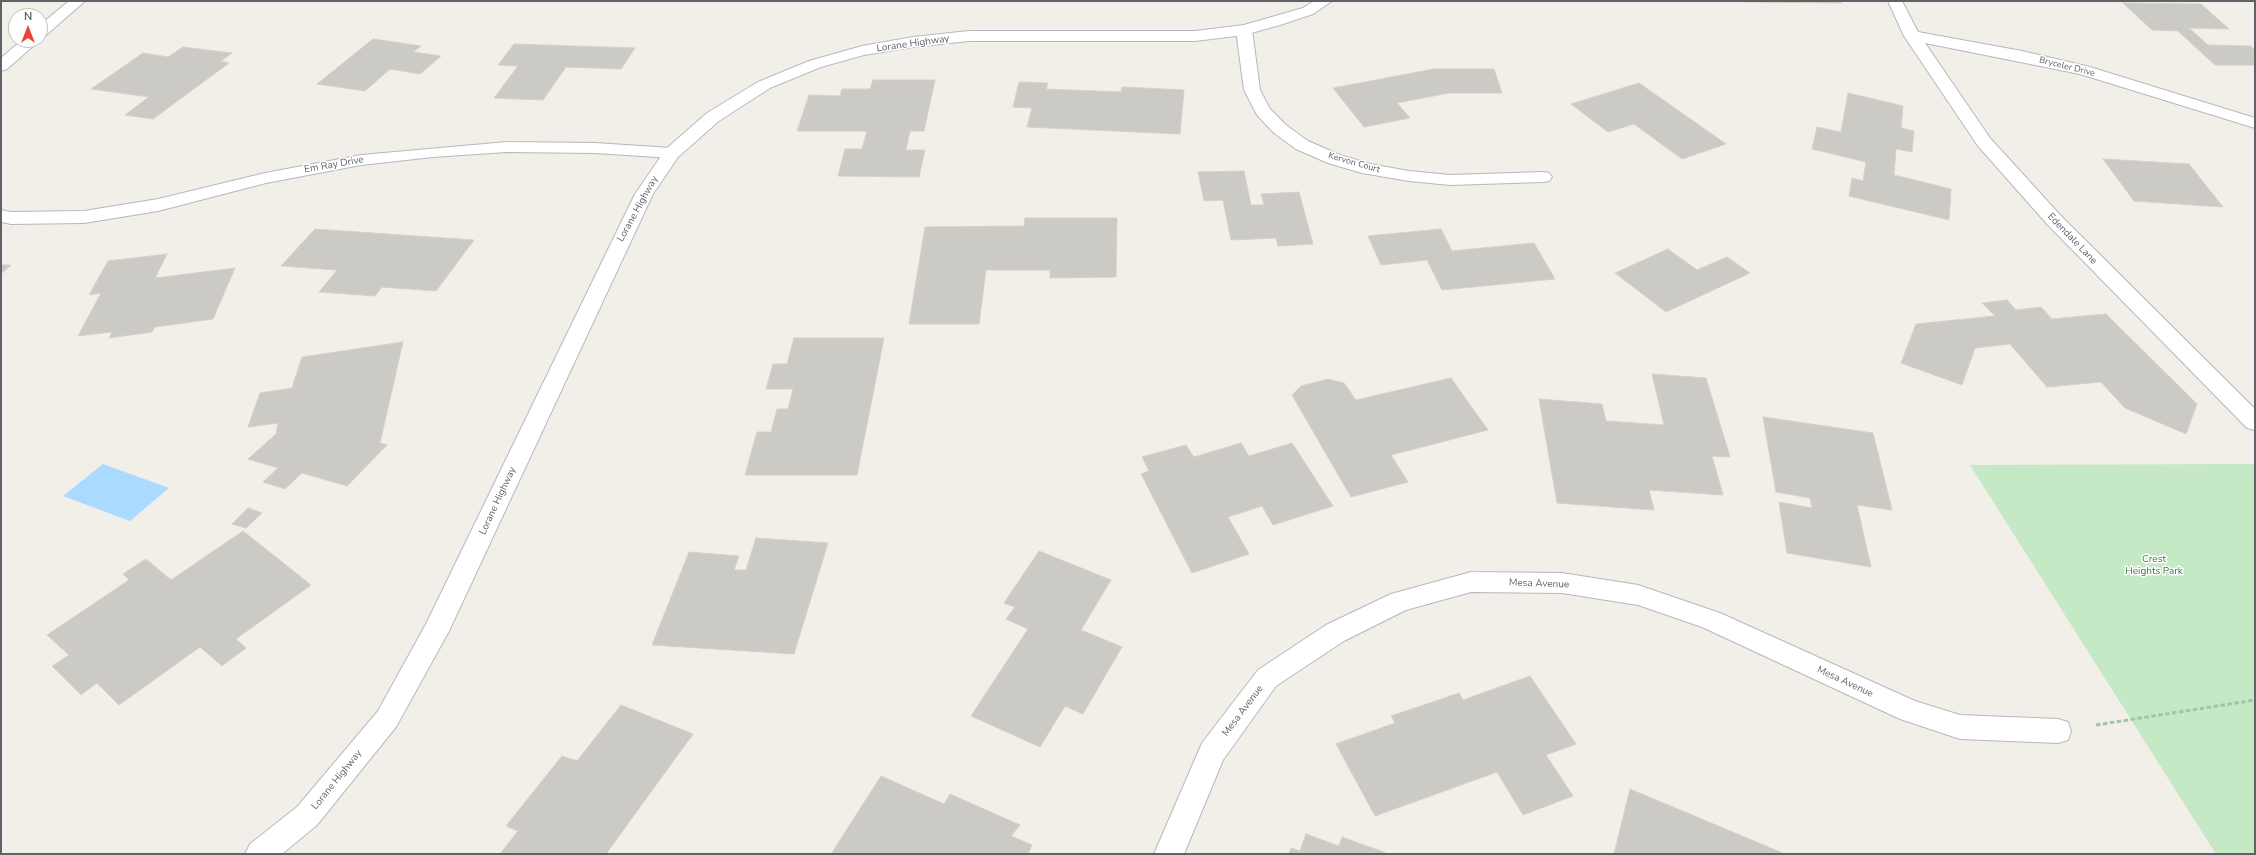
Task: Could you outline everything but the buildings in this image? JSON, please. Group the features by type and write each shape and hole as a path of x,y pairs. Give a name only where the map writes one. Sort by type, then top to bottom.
{"street":[{"path":"48,26 78,1"},
{"name":"Lorane Highway","path":"260,854 307,816 387,719 436,631 618,245 644,194 672,153 713,116 764,85 815,64 862,51 913,42 969,36 1187,36 1244,30 1308,11 1325,1"},
{"path":"1895,1 1912,36"},
{"name":"Kervon Court","path":"1244,30 1252,90 1263,111 1280,129 1302,145 1334,159 1361,167 1409,176 1450,180 1544,177"},
{"name":"Bryceler Drive","path":"1912,36 2022,56 2084,70 2255,123"},
{"name":"Edendale Lane","path":"1912,36 1984,142 2054,220 2255,422"},
{"path":"1,66 22,48"},
{"name":"Em Ray Drive","path":"1,216 11,218 91,216 158,205 265,178 360,160 433,152 507,147 595,148 672,153"},
{"name":"Mesa Avenue","path":"1169,854 1212,752 1267,678 1334,633 1400,601 1471,582 1562,583 1638,595 1710,620 1909,711 1960,727 2058,731"}],"path":[{"path":"2058,731 2255,700"}],"green space":[{"name":"Crest Heights Park","path":"2255,464 2255,854 2216,854 1970,465"}],"water":[{"path":"103,464 169,488 130,521 63,496"}]}
